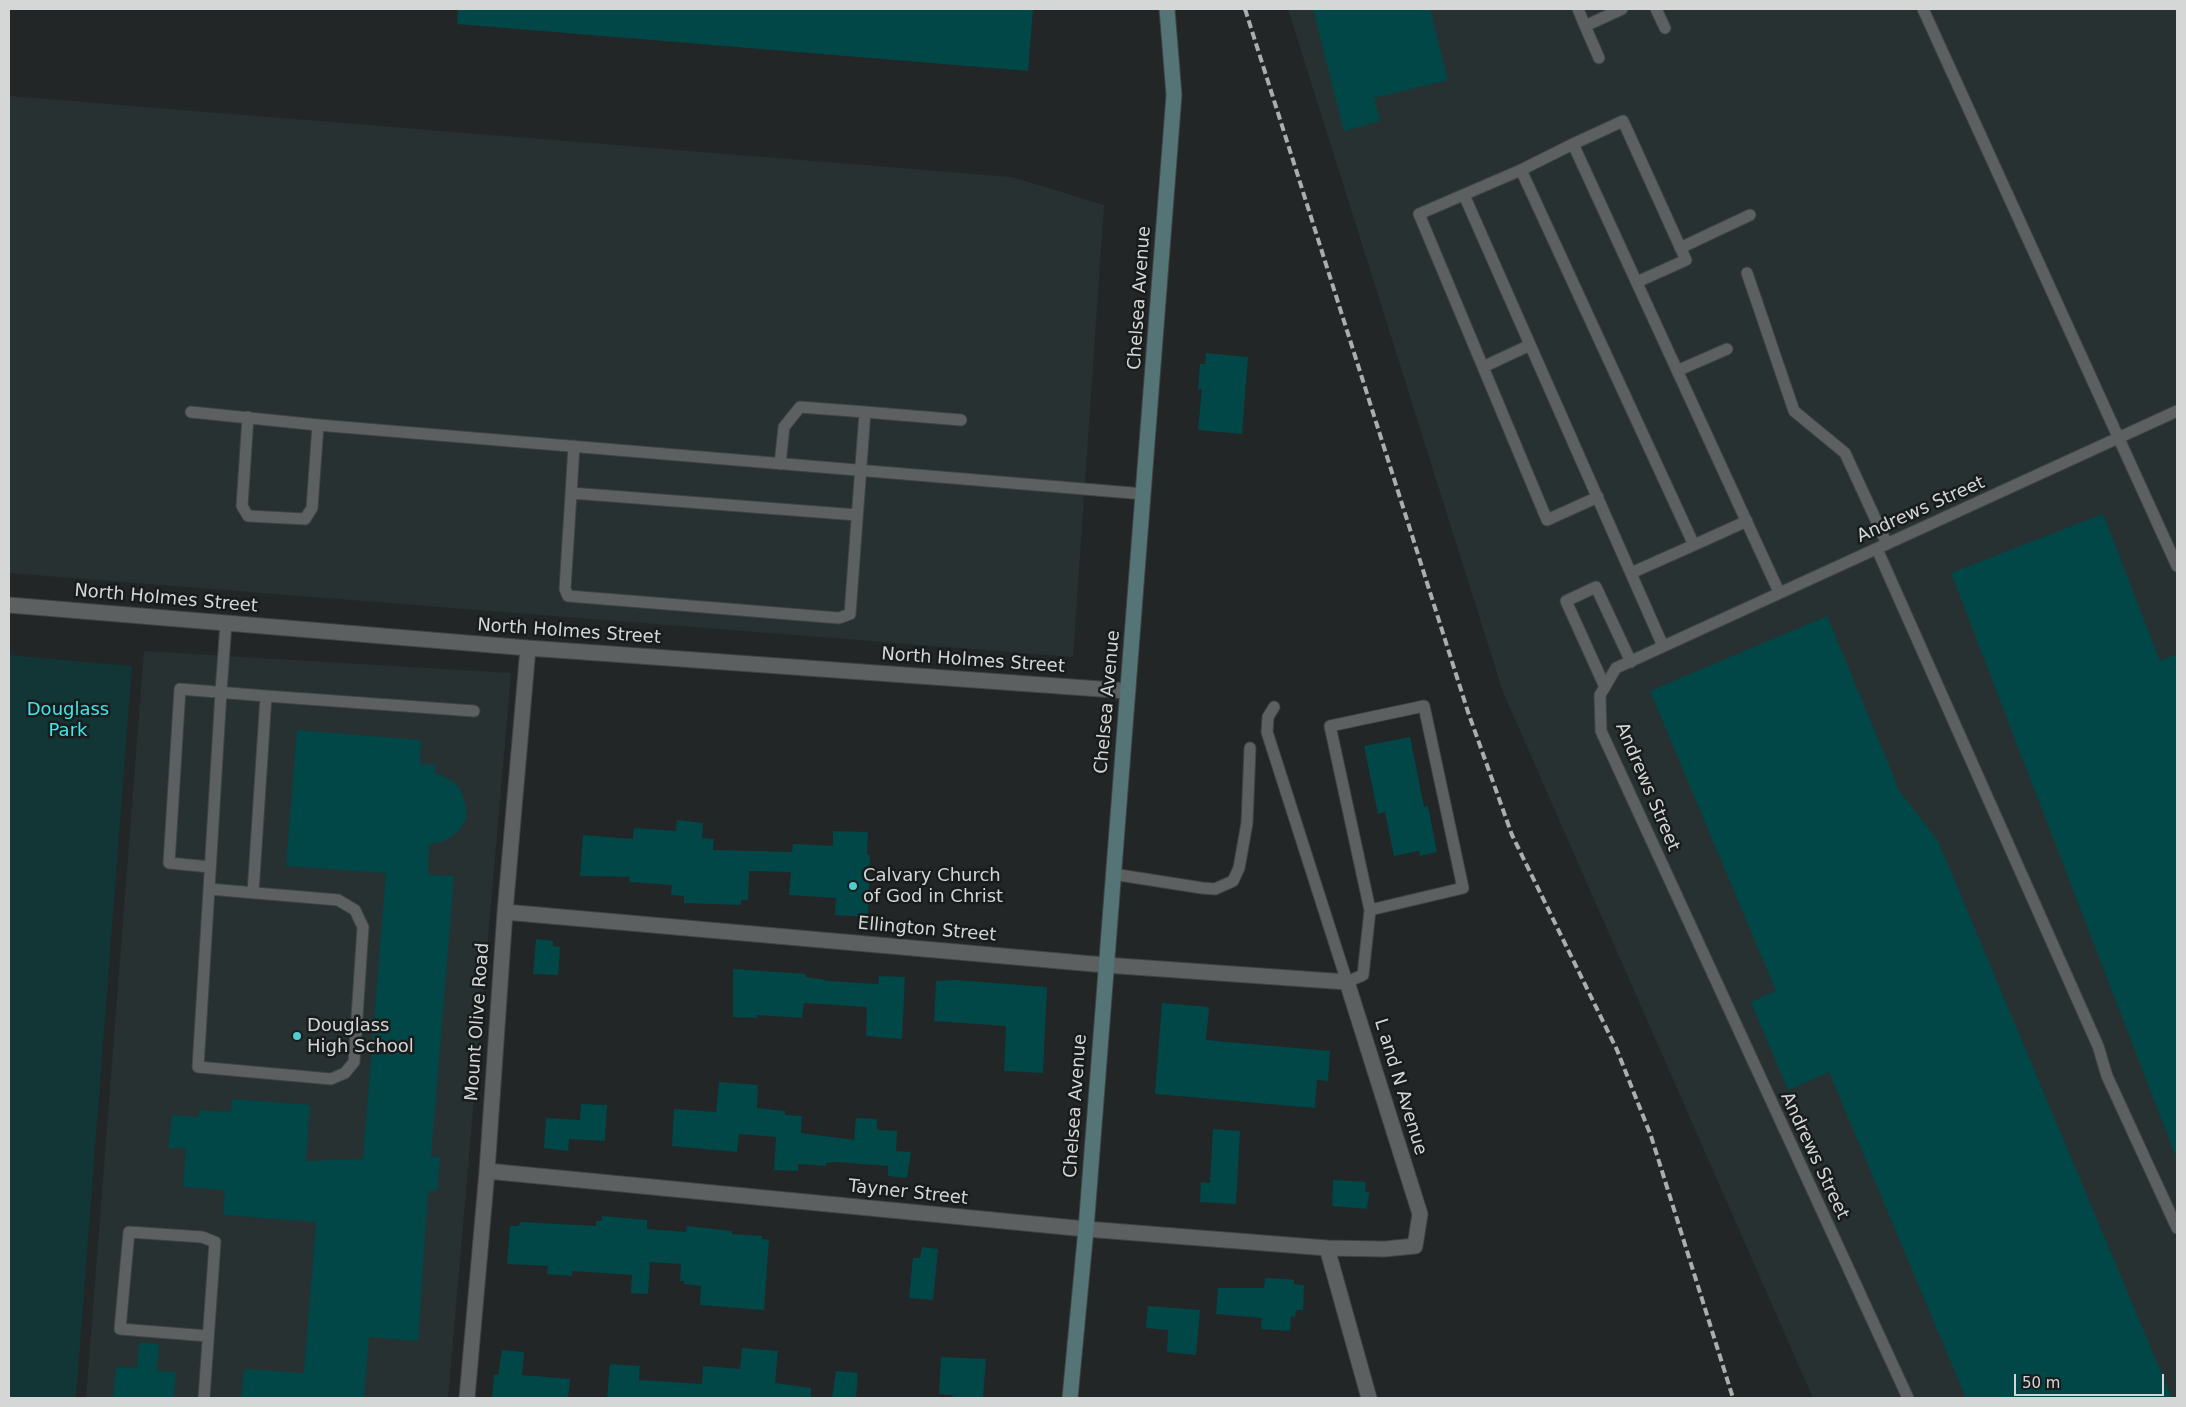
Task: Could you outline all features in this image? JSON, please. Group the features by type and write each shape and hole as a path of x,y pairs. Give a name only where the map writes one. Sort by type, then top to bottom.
{"main road":[{"name":"Chelsea Avenue","path":"1070,1398 1086,1229 1174,95 1167,9"}],"street":[{"name":"North Holmes Street","path":"9,605 528,648 1128,691"},
{"name":"Mount Olive Road","path":"467,1398 487,1172 505,912 528,648"},
{"name":"Ellington Street","path":"505,912 1105,965 1347,982"},
{"name":"L and N Avenue","path":"1327,1248 1385,1249 1415,1246 1420,1214 1347,982"},
{"name":"Tayner Street","path":"487,1172 1086,1229 1327,1248"},
{"path":"1327,1248 1369,1398"}],"lane":[{"path":"1578,9 1599,58"},
{"path":"1585,26 1622,9"},
{"path":"1656,9 1665,28"},
{"path":"1923,9 2177,566"},
{"path":"1598,497 1548,520 1419,214 1521,170 1623,121 1686,260 1637,282"},
{"path":"1573,144 1679,370 1779,592"},
{"path":"1521,170 1694,545"},
{"path":"1464,195 1663,646"},
{"path":"1680,248 1750,215"},
{"path":"1747,273 1794,411 1845,453 1882,546 2098,1046 2107,1076 2177,1228"},
{"path":"1483,367 1530,345"},
{"path":"1679,370 1727,349"},
{"path":"780,464 784,427 800,407 961,420"},
{"name":"Andrews Street","path":"1908,1398 1601,731 1600,695 1616,668 2177,411"},
{"path":"191,412 318,425 1144,494"},
{"path":"574,446 565,588 568,596 839,618 850,614 865,412"},
{"path":"248,418 242,506 248,516 305,519 312,508 318,425"},
{"path":"571,493 857,515"},
{"path":"1631,573 1747,521"},
{"path":"1605,687 1566,601 1596,588 1631,662"},
{"path":"209,889 338,900 355,910 364,927 354,1062 345,1074 331,1079 198,1067 221,692 226,623"},
{"path":"210,867 169,863 180,689 474,711"},
{"path":"253,893 266,696"},
{"path":"1347,982 1363,975 1370,910 1330,726 1424,706 1463,888 1370,910"},
{"name":"L and N Avenue","path":"1274,707 1268,717 1268,732 1347,982"},
{"path":"1113,874 1215,889 1233,881 1239,868 1247,823 1250,748"},
{"path":"204,1398 215,1242 202,1237 129,1232 120,1329 208,1336"}],"shaded area":[{"path":"1288,9 2177,9 2177,1398 1813,1398 1503,692"},
{"path":"9,96 1012,177 1104,205 1073,657 9,573"},
{"name":"Douglass High School","path":"144,651 511,673 448,1398 86,1398"}],"green space":[{"name":"Douglass Park","path":"9,655 132,666 76,1398 9,1398"}],"building":[{"path":"458,9 1033,9 1028,71 457,24"},
{"path":"1313,9 1430,9 1448,80 1374,98 1380,121 1344,131"},
{"path":"1206,353 1248,357 1242,434 1198,430 1202,389 1198,389 1200,364 1205,364"},
{"path":"2103,514 2160,661 2177,654 2176,1157 1951,573"},
{"path":"1827,616 1900,792 1938,841 2172,1398 1966,1398 1829,1072 1788,1090 1751,1002 1776,991 1650,691"},
{"path":"297,730 421,740 420,764 436,765 435,773 451,780 461,790 466,805 466,819 458,832 444,841 429,845 428,875 454,876 431,1157 440,1157 437,1191 428,1191 418,1341 369,1337 364,1398 241,1398 244,1369 304,1373 316,1222 223,1215 225,1190 183,1187 186,1149 168,1148 172,1115 199,1117 199,1110 231,1112 232,1099 310,1105 306,1161 363,1159 386,873 286,866"},
{"path":"1410,737 1424,807 1428,806 1437,852 1420,856 1419,851 1394,856 1385,812 1378,814 1364,746"},
{"path":"677,820 703,823 702,838 714,839 713,850 792,852 793,844 833,846 833,831 868,832 867,854 870,856 868,917 835,915 836,898 789,895 791,872 749,871 748,900 741,900 741,905 684,903 684,896 671,895 672,885 629,882 630,877 580,876 583,835 633,839 634,828 676,831"},
{"path":"536,939 553,941 553,946 560,947 558,975 533,974"},
{"path":"733,969 806,974 806,977 830,981 878,984 879,976 905,977 902,1039 866,1036 867,1007 804,1003 802,1018 757,1015 757,1018 733,1017"},
{"path":"955,980 1047,987 1043,1073 1004,1071 1006,1026 934,1021 936,981"},
{"path":"1162,1003 1209,1007 1206,1040 1330,1051 1328,1081 1317,1080 1315,1108 1155,1094"},
{"path":"719,1082 758,1085 757,1108 785,1111 785,1115 802,1116 801,1133 854,1140 856,1118 877,1119 877,1130 897,1131 896,1151 911,1152 907,1178 888,1176 888,1166 836,1162 826,1163 826,1166 798,1164 798,1171 774,1170 776,1137 739,1134 737,1152 672,1146 674,1109 716,1112"},
{"path":"581,1104 607,1105 605,1141 569,1139 568,1151 544,1148 546,1118 580,1120"},
{"path":"1213,1129 1240,1131 1236,1204 1200,1202 1201,1182 1210,1183"},
{"path":"1333,1180 1366,1182 1365,1192 1369,1192 1367,1209 1332,1206"},
{"path":"602,1216 647,1220 647,1229 686,1232 687,1226 732,1231 732,1234 762,1236 762,1239 769,1240 764,1310 700,1305 701,1286 684,1284 684,1281 680,1281 681,1264 650,1262 648,1294 631,1293 632,1275 572,1271 572,1276 547,1274 548,1266 507,1264 510,1226 519,1226 520,1222 596,1226 596,1221 602,1221"},
{"path":"922,1247 938,1249 933,1300 909,1298 913,1258 920,1258"},
{"path":"1265,1278 1294,1280 1294,1284 1304,1285 1303,1310 1296,1310 1295,1317 1291,1316 1290,1331 1261,1329 1262,1318 1216,1314 1218,1288 1264,1288"},
{"path":"1148,1306 1200,1310 1196,1355 1167,1352 1168,1330 1146,1328"},
{"path":"139,1343 159,1344 157,1371 176,1372 174,1398 113,1398 116,1367 137,1368"},
{"path":"742,1348 778,1351 775,1383 811,1388 811,1398 607,1398 610,1364 640,1366 639,1380 702,1384 703,1366 740,1369"},
{"path":"502,1350 524,1352 522,1375 570,1379 568,1398 492,1398 494,1375 498,1375"},
{"path":"941,1357 986,1359 983,1398 952,1397 953,1395 939,1394"},
{"path":"836,1371 858,1373 856,1398 832,1398"}],"railway":[{"path":"1245,9 1468,712 1512,835 1617,1050 1651,1136 1733,1398"}],"place":[{"name":"Calvary Church of God in Christ","path":"853,886"},
{"name":"Douglass High School","path":"297,1036"}]}
